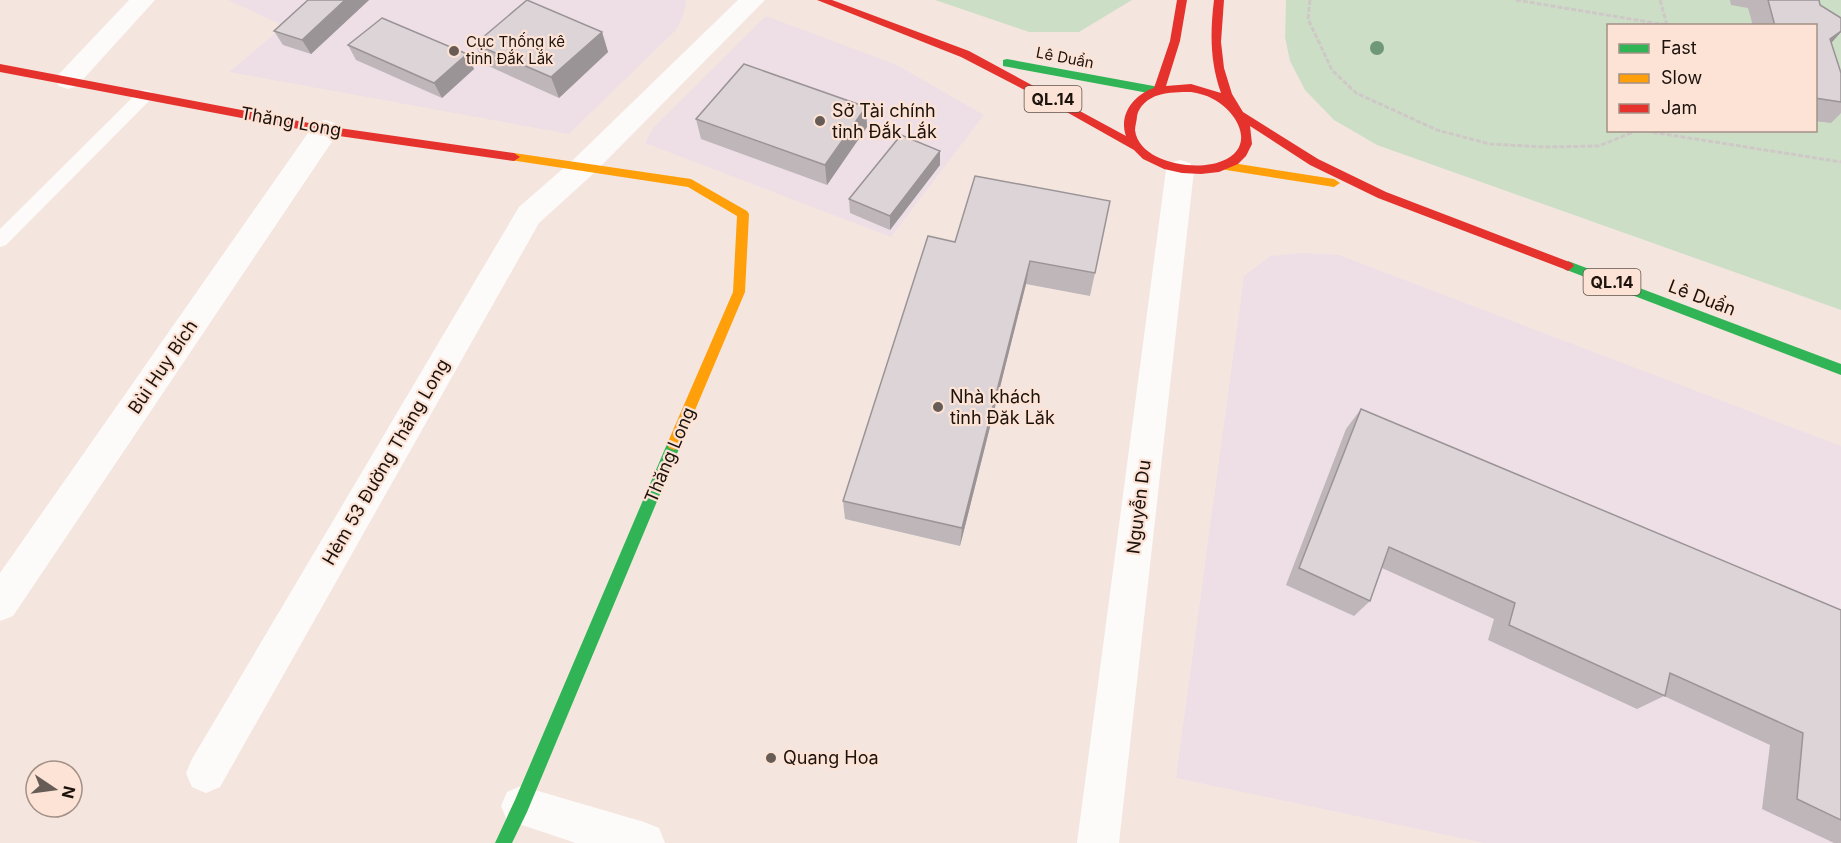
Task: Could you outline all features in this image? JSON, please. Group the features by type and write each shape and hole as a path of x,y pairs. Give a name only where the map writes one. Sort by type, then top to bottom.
{"street":[{"path":"68,80 143,0"},
{"path":"584,166 753,0"},
{"name":"Lê Duẩn","path":"822,0 965,54 1067,107 1138,148"},
{"path":"1159,91 1175,41 1182,0"},
{"path":"1220,0 1216,29 1217,73 1221,89 1238,112 1248,128 1245,149 1237,159 1226,166 1196,172 1180,171 1164,166 1138,148 1129,126 1130,114 1136,104 1146,96 1159,91 1191,88 1207,91 1238,112"},
{"name":"Lê Duẩn","path":"965,54 1084,79 1159,91"},
{"name":"Thăng Long","path":"2,70 68,80 326,130 691,183 743,214 739,292 521,806 503,843"},
{"name":"Lê Duẩn","path":"1238,112 1314,162 1382,195 1841,370"},
{"name":"Bùi Huy Bích","path":"0,604 326,130"},
{"name":"Hẻm 53 Đường Thăng Long","path":"206,773 529,215 584,166"},
{"name":"Lê Duẩn","path":"1226,166 1290,175 1382,195"},
{"name":"Nguyễn Du","path":"1098,843 1180,171"},
{"path":"521,806 644,843"}],"lane":[{"path":"0,240 145,95"}],"path":[{"path":"1310,0 1308,19 1332,70 1356,93 1437,130 1490,144 1545,147 1599,146 1633,132"},
{"path":"1516,0 1661,24"},
{"path":"1660,0 1667,24"},
{"path":"1651,132 1841,162"}],"shaded area":[{"name":"Cục Thống kê tỉnh Đắk Lắk","path":"228,0 685,0 686,4 676,30 569,134 229,72 284,26"},
{"name":"Sở Tài chính tỉnh Đắk Lắk","path":"766,16 897,65 984,115 891,237 645,143 654,127"},
{"path":"1303,253 1339,255 1841,446 1841,843 1484,843 1176,778 1244,276 1270,256"}],"green space":[{"path":"935,0 1132,0 1079,32 1029,32"},
{"path":"1286,0 1841,0 1841,310 1377,145 1334,120 1305,90 1290,61 1285,37"}],"building":[{"path":"308,0 345,0 302,40 274,31"},
{"path":"527,0 602,32 551,77 475,44"},
{"path":"1768,0 1819,0 1820,5 1841,18 1841,31 1830,39 1841,73 1841,102 1817,98 1817,24 1774,24"},
{"path":"382,18 467,54 434,83 348,45"},
{"path":"744,64 866,107 825,165 696,119"},
{"path":"901,135 940,151 890,216 849,199"},
{"name":"Nhà khách tỉnh Đăk Lăk","path":"975,176 1110,201 1095,273 1030,261 962,528 843,501 928,236 955,242"},
{"path":"1361,409 1841,610 1841,820 1797,799 1803,733 1670,673 1665,696 1509,625 1515,603 1389,547 1370,601 1299,568"}],"traffic: fast":[{"path":"1007,63 1159,91"},
{"path":"1568,266 1841,370"},
{"path":"503,843 521,806 674,444"}],"traffic: slow":[{"path":"514,157 691,183 743,214 739,292 674,444"},
{"path":"1226,166 1334,183"}],"traffic: jam":[{"path":"822,0 965,54 1067,107 1139,148"},
{"path":"1159,91 1175,41 1182,0"},
{"path":"1219,0 1216,28 1217,55 1222,81 1233,107"},
{"path":"0,68 325,130 514,157"},
{"path":"1191,88 1217,96 1233,108 1240,117 1245,126 1246,144 1242,153 1234,161 1219,167 1201,170 1182,169 1147,156 1136,145 1130,131 1133,109 1138,103 1148,95 1160,91 1191,88"},
{"path":"1243,116 1314,162 1382,195 1568,266"}],"place":[{"name":"Cục Thống kê tỉnh Đắk Lắk","path":"454,51"},
{"name":"Sở Tài chính tỉnh Đắk Lắk","path":"820,121"},
{"name":"Nhà khách tỉnh Đăk Lăk","path":"938,407"},
{"name":"Quang Hoa","path":"771,758"}]}
